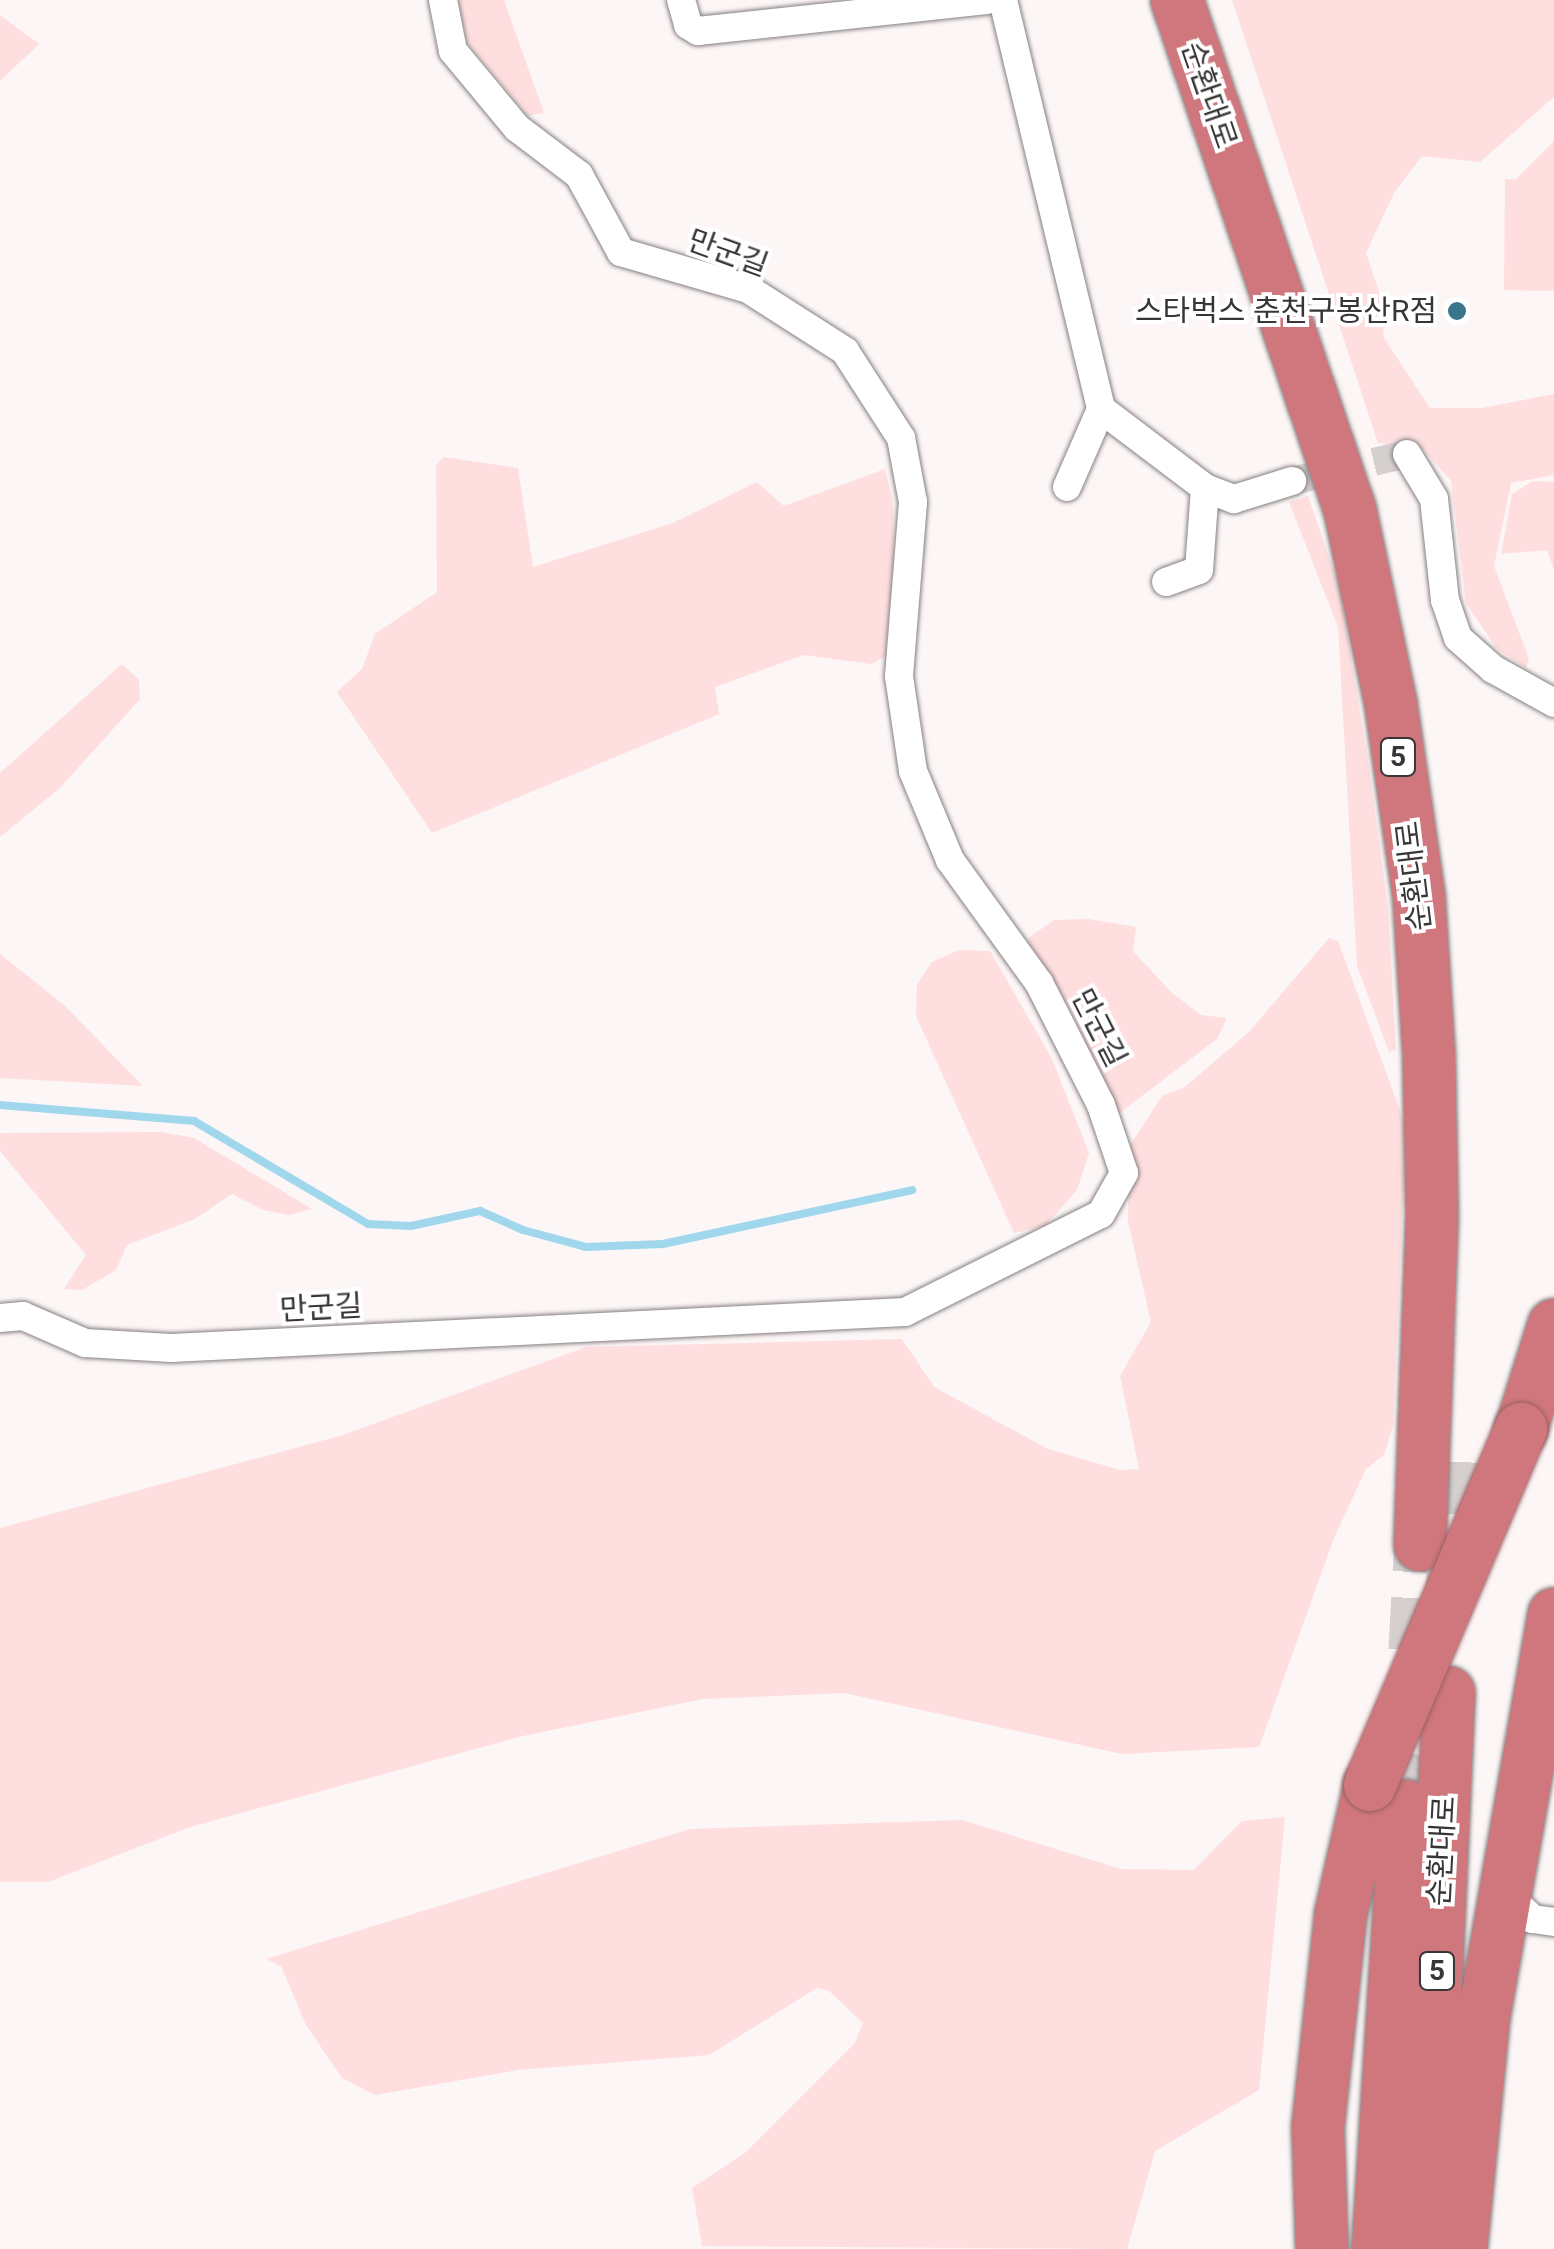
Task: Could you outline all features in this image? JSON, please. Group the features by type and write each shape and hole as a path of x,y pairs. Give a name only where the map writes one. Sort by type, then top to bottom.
{"highway":[{"name":"순환대로","path":"1176,0 1350,510 1391,705 1419,897 1428,1057 1432,1218 1420,1546"},
{"name":"순환대로","path":"1213,0 1376,490 1422,688 1450,886 1462,1056 1456,1458"},
{"path":"1322,2249 1318,2127 1341,1912 1388,1795 1521,1429 1554,1324"},
{"path":"1461,2249 1484,2016 1554,1614"},
{"name":"순환대로","path":"1424,2249 1450,1693"},
{"name":"순환대로","path":"1378,2249 1388,1795"}],"street":[{"name":"만군길","path":"0,1318 23,1316 85,1343 170,1348 905,1312 1101,1214 1124,1172 1101,1105 1040,983 950,860 913,770 900,676 913,502 901,438 844,351 748,290 622,252 579,175 517,128 454,52 443,0"},
{"path":"681,0 688,25 698,31 986,0"},
{"path":"1003,0 1101,409 1067,486"},
{"path":"1101,409 1204,488 1234,500 1292,482"},
{"path":"1406,454 1434,499 1445,600 1458,638 1493,668 1554,702"},
{"path":"1166,582 1199,570 1204,488"},
{"path":"1506,1894 1533,1919 1554,1922"}],"shaded area":[{"path":"458,0 504,0 544,113 528,116 467,42"},
{"path":"1232,0 1554,0 1554,97 1480,162 1422,156 1394,193 1366,253 1381,297 1384,338 1430,408 1482,408 1554,394 1554,475 1511,483 1494,566 1529,659 1526,668 1497,649 1466,603 1451,481 1424,450 1378,443"},
{"path":"0,15 39,44 0,81"},
{"path":"1554,141 1554,291 1504,290 1505,179 1516,179"},
{"path":"443,457 518,468 533,567 673,523 757,482 784,506 885,469 893,502 894,564 885,656 872,664 803,655 715,687 719,714 432,833 337,692 362,669 375,634 437,592 436,466"},
{"path":"1533,481 1554,482 1554,570 1547,550 1501,554 1512,494"},
{"path":"1308,496 1340,589 1369,767 1388,908 1396,1050 1389,1052 1357,966 1338,627 1289,502"},
{"path":"122,664 139,680 140,699 60,788 0,837 0,773"},
{"path":"1088,919 1136,927 1133,951 1171,992 1201,1015 1227,1018 1217,1039 1118,1114 1103,1093 1077,1022 1027,939 1054,920"},
{"path":"1329,938 1338,941 1406,1127 1393,1426 1384,1455 1366,1469 1334,1538 1259,1747 1122,1754 844,1693 703,1699 523,1736 190,1827 48,1882 0,1882 0,1528 343,1435 586,1347 902,1339 934,1387 1048,1449 1120,1470 1139,1469 1120,1376 1151,1322 1128,1222 1129,1147 1162,1096 1185,1087 1250,1031"},
{"path":"959,950 990,951 1052,1059 1089,1153 1077,1190 1045,1226 1014,1233 916,1016 917,985 932,962"},
{"path":"0,954 64,1005 143,1086 0,1078"},
{"path":"162,1132 194,1138 312,1209 289,1215 263,1210 232,1194 195,1219 127,1245 116,1270 82,1290 64,1289 86,1255 0,1151 0,1133"},
{"path":"1285,1817 1259,2090 1155,2151 1127,2249 702,2246 692,2188 745,2153 855,2043 863,2023 829,1991 817,1988 709,2055 518,2070 375,2095 342,2078 306,2025 281,1966 266,1959 690,1829 962,1820 1121,1869 1194,1870 1242,1821"}],"waterway":[{"path":"0,1105 194,1121 368,1224 411,1226 480,1211 523,1230 586,1247 663,1244 912,1190"}],"tunnel":[{"path":"1292,481 1407,454"},
{"path":"1452,1592 1456,1458"},
{"path":"1406,1806 1420,1545"}],"place":[{"name":"스타벅스 춘천구봉산R점","path":"1457,311"}]}
